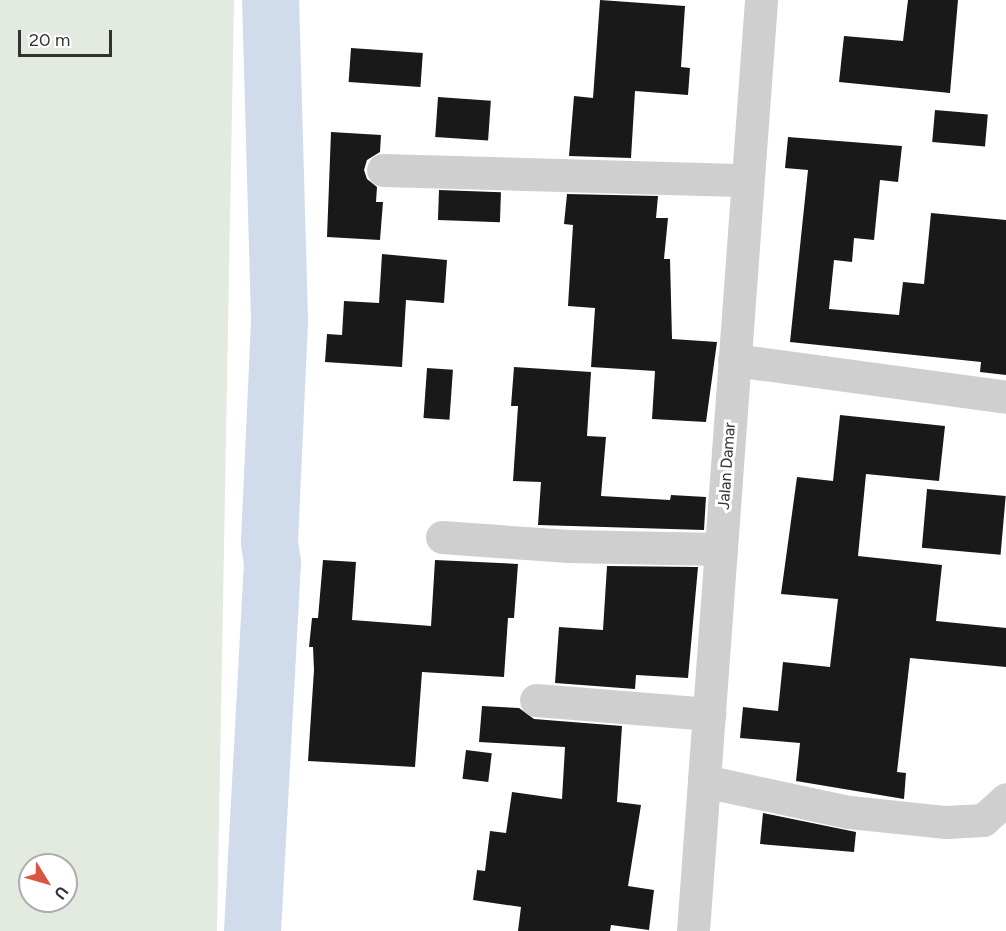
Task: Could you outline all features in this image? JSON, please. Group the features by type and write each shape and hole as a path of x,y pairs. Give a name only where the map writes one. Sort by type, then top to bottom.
{"street":[{"name":"Jalan Damar","path":"693,931 760,0"},
{"path":"383,170 747,180"},
{"path":"735,360 1006,397"},
{"path":"442,537 568,546 721,549"},
{"path":"536,700 709,714"},
{"path":"704,782 849,812 946,822 983,820 1006,799"}],"shaded area":[{"path":"0,0 234,0 217,931 0,931"}],"building":[{"path":"600,0 685,6 681,67 690,68 688,95 635,91 631,158 569,156 574,96 593,98"},
{"path":"908,0 958,0 950,93 839,82 844,36 903,41"},
{"path":"351,48 423,53 420,87 349,82"},
{"path":"438,97 491,101 488,141 435,137"},
{"path":"935,110 988,115 985,146 932,142"},
{"path":"331,132 381,135 380,152 367,160 364,170 367,179 377,187 376,202 383,202 380,240 327,237"},
{"path":"788,137 902,146 898,182 880,180 874,240 854,238 852,262 834,260 829,309 899,315 903,282 924,284 931,213 1006,220 1006,375 980,372 981,362 790,342 808,170 785,168"},
{"path":"439,190 501,192 500,222 438,220"},
{"path":"567,194 658,196 656,218 668,218 664,259 670,259 672,339 717,342 706,422 652,419 655,371 591,367 595,308 568,306 573,225 564,224"},
{"path":"382,254 447,260 444,303 406,300 402,367 325,362 327,334 342,335 344,301 379,303"},
{"path":"514,367 591,372 587,436 606,437 601,496 670,500 671,495 706,497 704,530 538,525 541,482 513,481 518,406 511,406"},
{"path":"427,368 453,370 449,420 424,418"},
{"path":"840,415 945,426 939,481 866,474 858,556 942,565 936,621 1006,628 1006,667 910,658 897,772 906,773 904,799 796,781 800,743 740,738 743,707 778,711 783,662 830,667 838,599 781,594 797,477 833,481"},
{"path":"927,489 1006,496 1001,555 922,548"},
{"path":"323,560 356,562 352,620 431,626 435,560 518,564 514,618 508,618 504,677 422,672 415,767 308,761 314,670 313,647 309,647 312,618 318,618"},
{"path":"607,566 698,567 688,678 636,675 635,689 555,683 559,627 603,630"},
{"path":"482,706 519,708 534,719 622,726 617,802 641,805 628,886 654,890 649,930 611,925 610,931 518,931 521,907 473,900 477,870 485,871 490,831 506,833 512,792 562,799 565,747 479,742"},
{"path":"466,750 492,753 488,782 462,779"},
{"path":"763,813 856,832 854,852 760,844"}],"waterway":[{"path":"252,931 272,563 269,541 279,319 270,0"}]}
